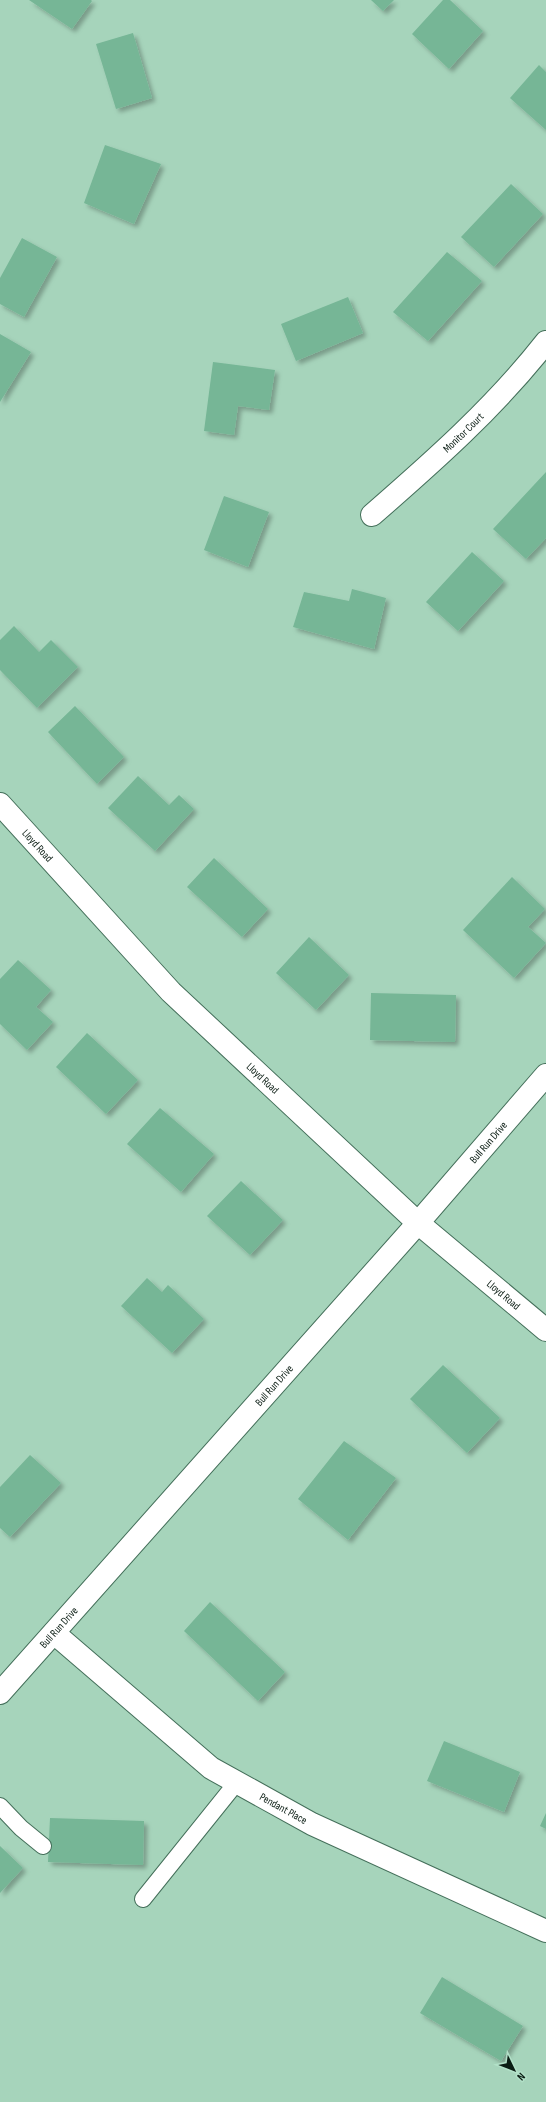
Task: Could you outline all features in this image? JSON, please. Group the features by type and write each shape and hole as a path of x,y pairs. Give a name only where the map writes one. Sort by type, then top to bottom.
{"street":[{"name":"Monitor Court","path":"372,515 444,453 521,375 546,342"},
{"name":"Lloyd Road","path":"0,804 171,992 418,1223 546,1330"},
{"name":"Bull Run Drive","path":"0,1693 418,1223 546,1075"},
{"name":"Pendant Place","path":"54,1633 211,1768 312,1824 546,1931"}],"lane":[{"path":"143,1899 237,1782"},
{"path":"0,1806 21,1828 43,1846"}],"building":[{"path":"29,0 91,0 92,1 72,29"},
{"path":"371,0 394,0 383,11"},
{"path":"443,0 450,0 483,31 449,69 412,34"},
{"path":"133,33 152,98 116,109 96,44"},
{"path":"539,65 546,72 546,130 510,98"},
{"path":"105,145 161,164 134,224 84,203"},
{"path":"511,184 543,214 494,267 461,237"},
{"path":"22,238 57,257 24,317 0,304 0,278"},
{"path":"447,252 482,281 428,341 393,312"},
{"path":"348,297 363,333 296,361 281,324"},
{"path":"0,334 31,352 0,402"},
{"path":"213,362 275,370 269,410 238,406 234,435 204,431"},
{"path":"546,472 546,538 526,559 493,529"},
{"path":"224,496 269,512 248,567 204,550"},
{"path":"472,552 504,581 458,631 426,602"},
{"path":"352,589 386,598 374,649 293,627 304,592 349,601"},
{"path":"14,626 39,652 51,640 78,667 37,708 0,670 0,640"},
{"path":"75,706 124,757 97,784 48,732"},
{"path":"138,776 169,805 179,795 194,809 155,851 108,808"},
{"path":"214,858 268,909 242,937 187,887"},
{"path":"512,877 545,909 528,927 546,943 514,978 463,930"},
{"path":"309,937 349,975 316,1010 276,973"},
{"path":"18,960 51,990 36,1007 53,1022 27,1050 0,1024 0,979"},
{"path":"371,993 456,995 455,1042 370,1040"},
{"path":"87,1033 138,1080 106,1114 56,1067"},
{"path":"160,1108 214,1154 181,1192 127,1144"},
{"path":"241,1181 283,1220 250,1255 207,1216"},
{"path":"147,1278 162,1292 168,1285 204,1319 172,1353 121,1306"},
{"path":"443,1365 500,1418 467,1453 410,1399"},
{"path":"344,1441 396,1478 348,1540 298,1499"},
{"path":"30,1455 61,1483 10,1537 0,1528 0,1487"},
{"path":"210,1602 285,1672 258,1701 184,1631"},
{"path":"444,1741 520,1772 504,1812 427,1781"},
{"path":"546,1813 546,1829 540,1826"},
{"path":"50,1818 144,1821 143,1865 48,1862"},
{"path":"0,1846 23,1868 0,1893"},
{"path":"442,1977 523,2026 501,2061 420,2013"}]}
